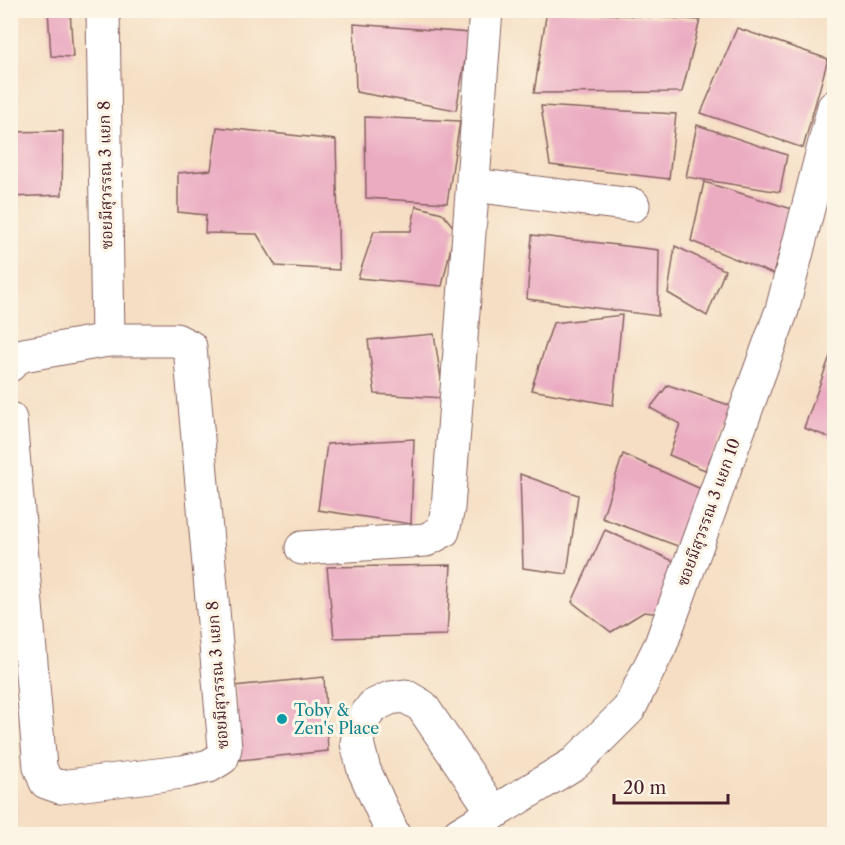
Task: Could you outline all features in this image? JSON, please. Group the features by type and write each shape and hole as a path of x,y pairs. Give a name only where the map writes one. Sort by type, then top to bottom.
{"street":[{"name":"ซอยมีสุวรรณ 3 แยก 8","path":"103,10 108,340"},
{"path":"302,548 426,540 443,531 448,508 486,10"},
{"name":"ซอยมีสุวรรณ 3 แยก 10","path":"459,834 575,763 629,709 656,653 782,310 834,107"},
{"path":"473,185 633,204"},
{"name":"ซอยมีสุวรรณ 3 แยก 8","path":"10,365 12,361 23,355 108,340 176,340 190,348 225,748 222,758 209,765 171,773 60,787 46,782 40,767 10,419"},
{"path":"393,834 364,770 357,743 361,722 373,706 390,698 405,696 422,706 494,813"}],"building":[{"path":"48,10 70,10 73,57 51,56"},
{"path":"547,10 700,20 682,92 534,93"},
{"path":"354,24 470,33 456,110 356,92"},
{"path":"737,28 828,59 803,148 701,113"},
{"path":"541,106 676,114 669,179 550,165"},
{"path":"365,117 460,121 447,203 366,198"},
{"path":"697,125 787,155 780,192 686,177"},
{"path":"217,127 336,140 339,270 276,266 257,234 205,233 206,215 178,212 178,173 211,170"},
{"path":"63,131 62,195 10,197 10,132"},
{"path":"704,182 792,209 773,274 691,241"},
{"path":"416,206 442,213 455,229 442,286 358,278 374,231 411,231"},
{"path":"532,235 659,250 658,316 527,299"},
{"path":"675,246 725,270 707,316 668,293"},
{"path":"622,315 613,405 531,390 553,323"},
{"path":"434,334 444,398 375,394 368,340"},
{"path":"834,345 834,439 804,428"},
{"path":"668,385 735,407 705,470 669,455 680,424 650,408"},
{"path":"414,439 411,524 318,510 327,444"},
{"path":"623,454 701,489 683,548 602,518"},
{"path":"520,474 578,495 567,574 523,568"},
{"path":"605,530 682,565 661,614 644,612 611,632 572,602"},
{"path":"451,565 447,635 334,638 327,567"},
{"name":"Toby & Zen's Place","path":"324,677 328,751 240,760 234,686"},
{"path":"10,768 12,768 16,814 10,815"}],"place":[{"name":"Toby & Zen's Place","path":"282,719"}]}
